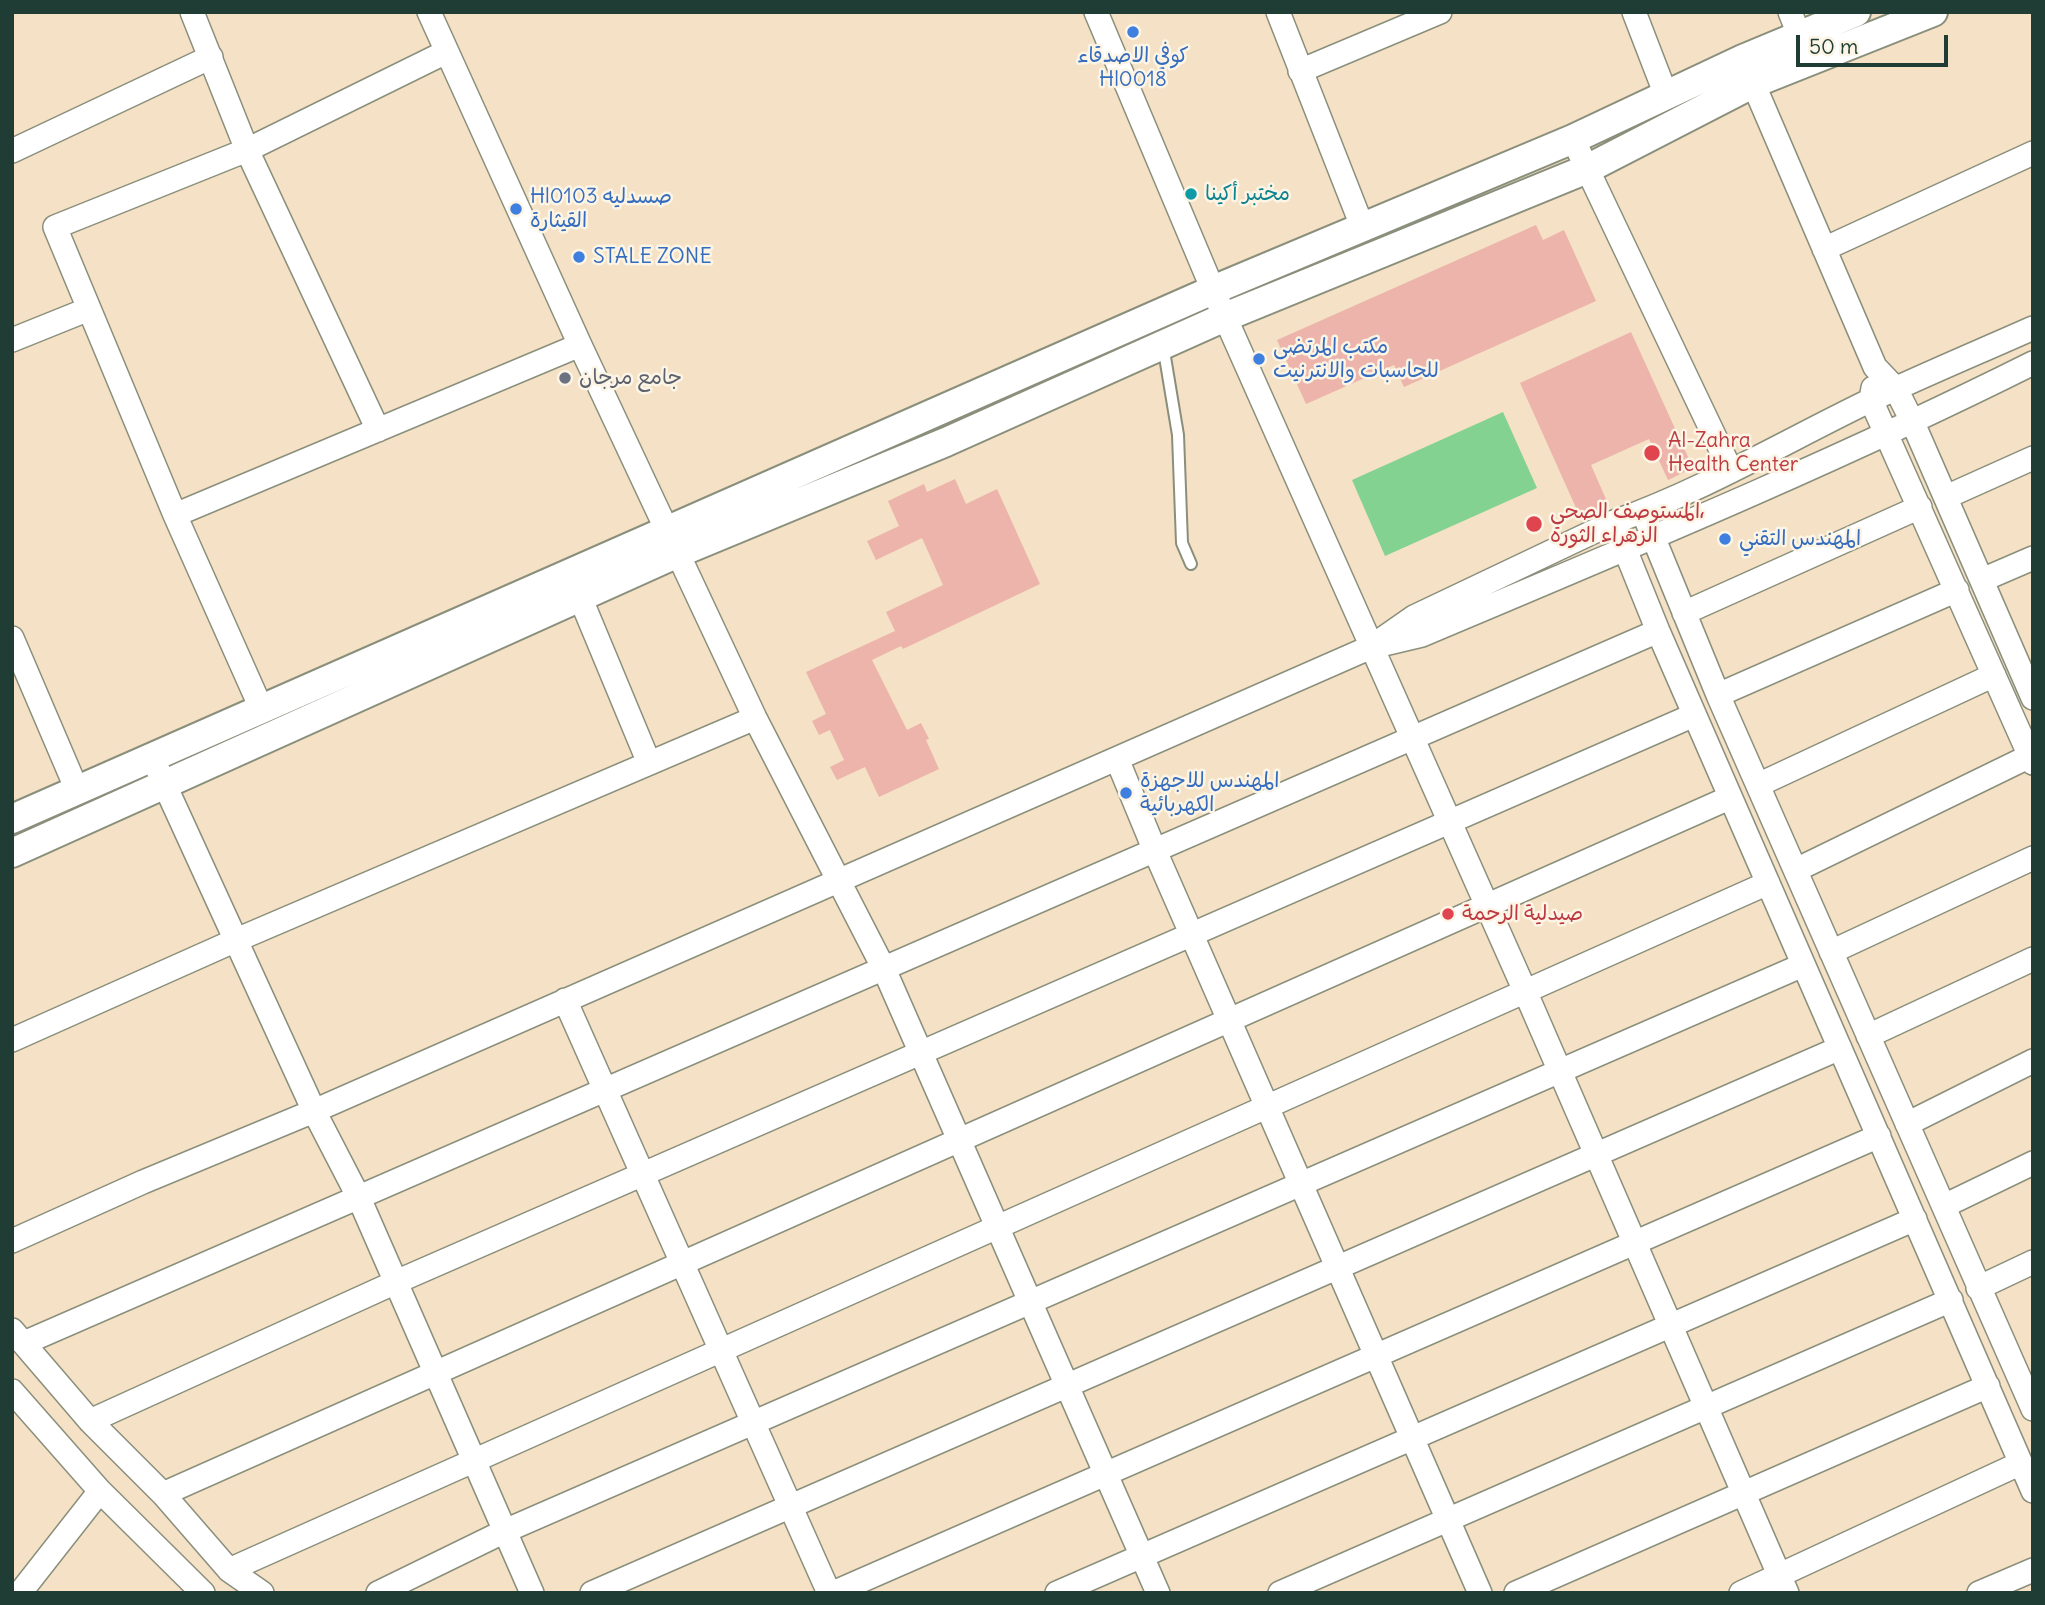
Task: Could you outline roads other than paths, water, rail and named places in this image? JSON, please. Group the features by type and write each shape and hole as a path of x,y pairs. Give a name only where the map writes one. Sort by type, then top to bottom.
{"street":[{"path":"192,12 247,149 378,430"},
{"path":"429,12 580,345 755,718 884,969 1158,1593"},
{"path":"1096,12 1213,290 1525,991 1783,1584"},
{"path":"1278,12 1362,226"},
{"path":"1300,71 1440,12"},
{"path":"1634,12 1666,95"},
{"path":"12,819 261,708 673,543 946,442 1226,317 1587,169 1747,71 1795,24 1856,12"},
{"path":"12,853 580,597 673,543 1213,290 1573,139 1666,95 1933,12"},
{"path":"261,708 175,515 55,227 247,149 446,52"},
{"path":"15,143 211,57"},
{"path":"1747,71 1875,367 1896,389 1982,580 2026,666 2033,698"},
{"path":"1573,139 1731,471"},
{"path":"1824,249 2033,153"},
{"path":"12,340 89,309"},
{"path":"1371,647 1414,617 1614,522 1643,512 1731,471 1871,400 2033,328"},
{"path":"175,515 580,345"},
{"path":"12,1241 1371,647 1422,635 1653,538 1913,423 2033,363"},
{"path":"1796,870 2031,760 1871,400 1875,367"},
{"path":"1946,497 2033,458"},
{"path":"1684,612 1920,507"},
{"path":"1643,512 1718,695 1978,1288 2024,1362 2033,1409"},
{"path":"1614,522 1694,715 2033,1491"},
{"path":"1982,580 2033,558"},
{"path":"1718,695 1956,590"},
{"path":"580,597 649,763"},
{"path":"262,1593 229,1570 163,1494 90,1421 18,1337 359,1198 1658,631"},
{"path":"12,638 77,790"},
{"path":"1758,785 1994,675"},
{"path":"90,1421 396,1282 1694,715"},
{"path":"12,1040 234,941 755,718"},
{"path":"152,757 234,941 314,1111 359,1198 532,1593"},
{"path":"1117,759 1480,1593"},
{"path":"163,1494 1730,798"},
{"path":"1831,952 2033,858"},
{"path":"229,1570 1768,883"},
{"path":"1868,1036 2033,959"},
{"path":"378,1593 505,1531 1803,965"},
{"path":"565,1000 831,1593 1879,1136"},
{"path":"592,1593 1840,1048"},
{"path":"1907,1124 2033,1061"},
{"path":"1944,1206 2033,1163"},
{"path":"1057,1593 1915,1219"},
{"path":"1978,1288 2033,1262"},
{"path":"1280,1593 1951,1300"},
{"path":"1516,1593 1988,1386"},
{"path":"12,1392 100,1492 202,1593"},
{"path":"1741,1593 1783,1584 2021,1463"},
{"path":"20,1593 100,1492"},
{"path":"1979,1593 2033,1570"}],"lane":[{"path":"1163,345 1178,435 1182,543 1191,564"}],"place":[{"name":"كوفي الاصدقاء Hl0018","path":"1133,32"},
{"name":"مختبر أكينا","path":"1191,194"},
{"name":"Hl0103 صسدليه القيثارة","path":"516,209"},
{"name":"STALE ZONE","path":"579,257"},
{"name":"مكتب المرتضى للحاسبات والانترنيت","path":"1259,359"},
{"name":"جامع مرجان","path":"565,378"},
{"name":"Al-Zahra Health Center","path":"1652,453"},
{"name":"المستوصف الصحي، الزهراء الثوره","path":"1534,524"},
{"name":"المهندس التقني","path":"1725,539"},
{"name":"المهندس للاجهزة الكهربائية","path":"1126,793"},
{"name":"صيدلية الرحمة","path":"1448,914"}]}
